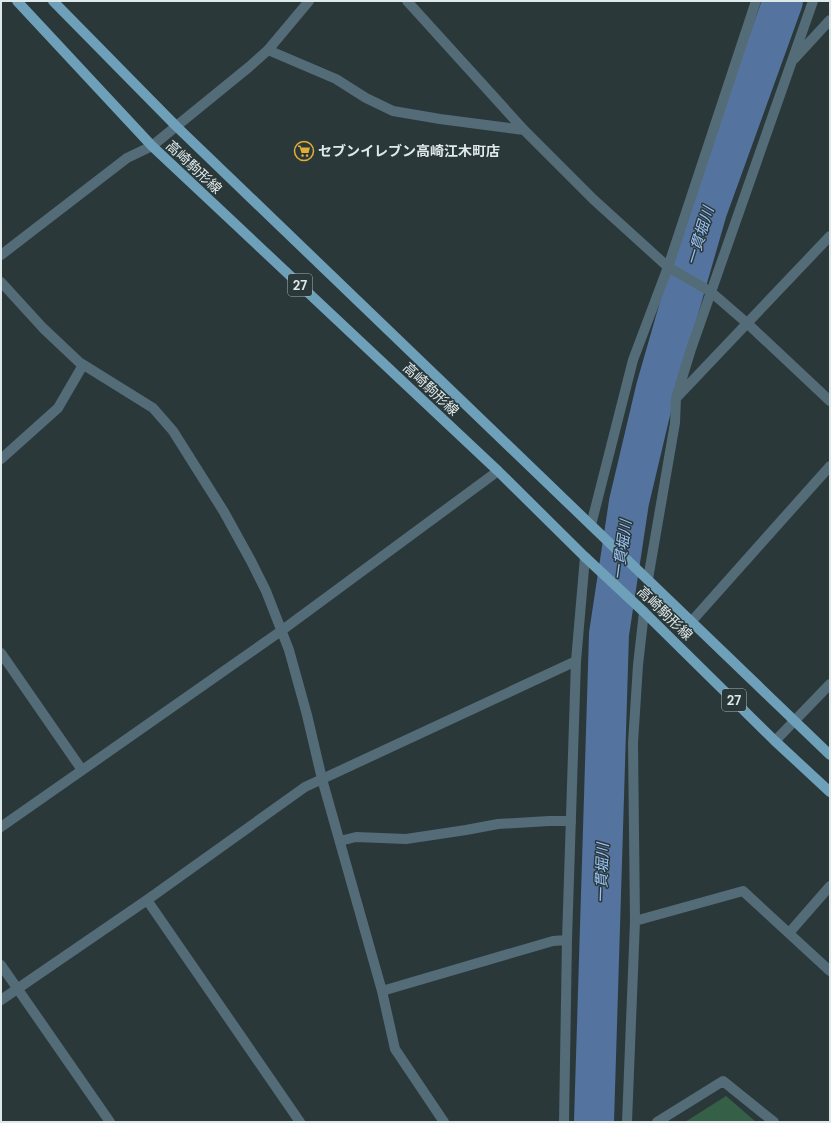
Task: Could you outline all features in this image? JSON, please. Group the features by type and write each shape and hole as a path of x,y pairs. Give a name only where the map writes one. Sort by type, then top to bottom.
{"main road":[{"name":"高崎駒形線","path":"17,1 152,146 498,471 588,560 642,609 775,741 830,792"},
{"name":"高崎駒形線","path":"53,1 176,126 830,755"}],"street":[{"path":"1,255 127,158 152,146 249,67 268,50 309,1"},
{"path":"407,1 524,130 593,199 668,266 711,292 748,324 830,401"},
{"path":"594,528 633,360 668,266 756,1"},
{"path":"645,577 675,423 676,398 711,292 813,1"},
{"path":"792,62 830,20"},
{"path":"268,50 336,80 366,98 393,110 440,120 524,130"},
{"path":"676,398 830,236"},
{"path":"1,282 43,328 83,365 154,408 173,431 224,512 251,561 266,591 289,650 322,779 382,992 394,1049 444,1122"},
{"path":"1,460 58,408 83,365"},
{"path":"691,622 830,466"},
{"path":"1,827 281,631 498,471"},
{"path":"564,1122 567,940 576,661 588,560"},
{"path":"628,1122 635,921 633,743 642,609"},
{"path":"1,653 82,770"},
{"path":"1,1000 147,900 305,787 576,661"},
{"path":"775,741 830,684"},
{"path":"340,841 356,837 406,839 498,824 571,821"},
{"path":"789,933 830,886"},
{"path":"635,921 742,891 830,971"},
{"path":"147,900 300,1122"},
{"path":"382,992 554,941 567,940"},
{"path":"1,965 18,988 105,1120"},
{"path":"657,1122 723,1081 774,1122"}],"green space":[{"path":"726,1096 756,1122 685,1122"}],"waterway":[{"name":"一貫堀川","path":"594,1122 609,634 629,502 656,388 707,211 783,1"}],"place":[{"name":"セブンイレブン高崎江木町店","path":"304,151"}]}
